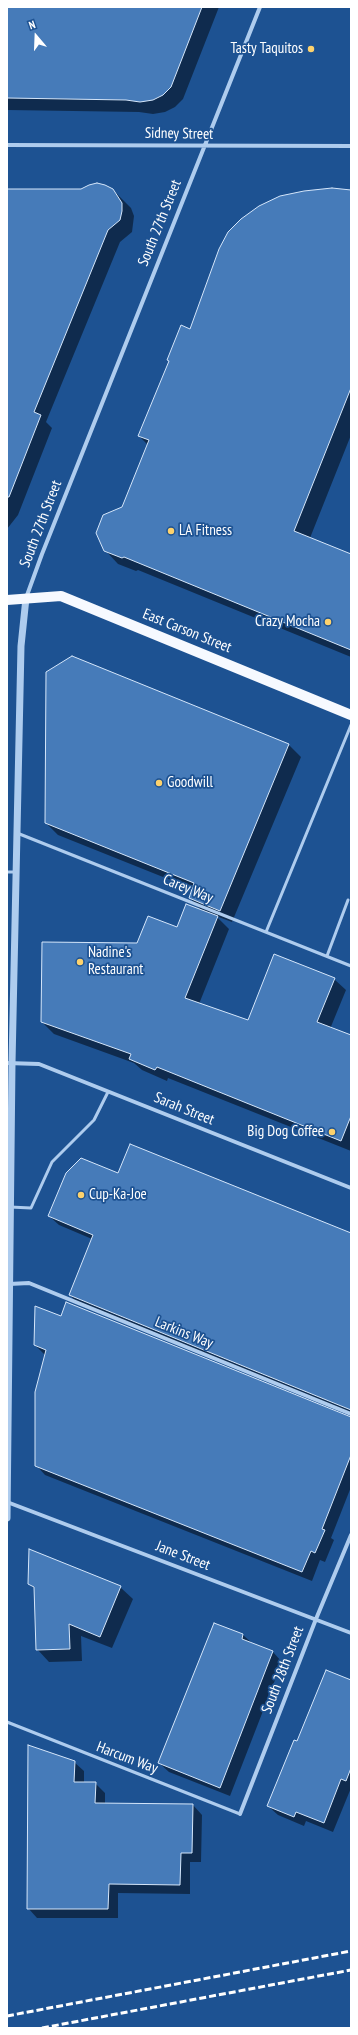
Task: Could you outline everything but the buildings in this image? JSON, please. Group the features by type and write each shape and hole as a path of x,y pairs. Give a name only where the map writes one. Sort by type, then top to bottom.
{"main road":[{"name":"East Carson Street","path":"7,600 61,596 351,715"}],"street":[{"name":"South 27th Street","path":"7,1518 10,1063 21,646 26,598 260,7"},
{"name":"Sidney Street","path":"7,145 351,146"},
{"name":"Sarah Street","path":"10,1063 38,1064 351,1188"},
{"name":"Larkins Way","path":"8,1285 29,1284 351,1414"},
{"name":"Jane Street","path":"7,1502 351,1633"},
{"name":"South 28th Street","path":"240,1814 316,1619 351,1535"}],"lane":[{"path":"266,932 351,725"},
{"name":"Carey Way","path":"17,833 351,966"},
{"path":"7,872 16,872"},
{"path":"327,956 348,900"},
{"path":"10,1207 30,1208 52,1162 94,1120 108,1092"},
{"name":"Harcum Way","path":"7,1722 240,1814"}],"railway":[{"path":"7,2016 351,1951"},
{"path":"42,2028 351,1970"}],"place":[{"name":"Tasty Taquitos","path":"311,49"},
{"name":"LA Fitness","path":"171,531"},
{"name":"Crazy Mocha","path":"328,622"},
{"name":"Goodwill","path":"159,783"},
{"name":"Nadine's Restaurant","path":"80,962"},
{"name":"Big Dog Coffee","path":"332,1132"},
{"name":"Cup-Ka-Joe","path":"81,1195"}]}
